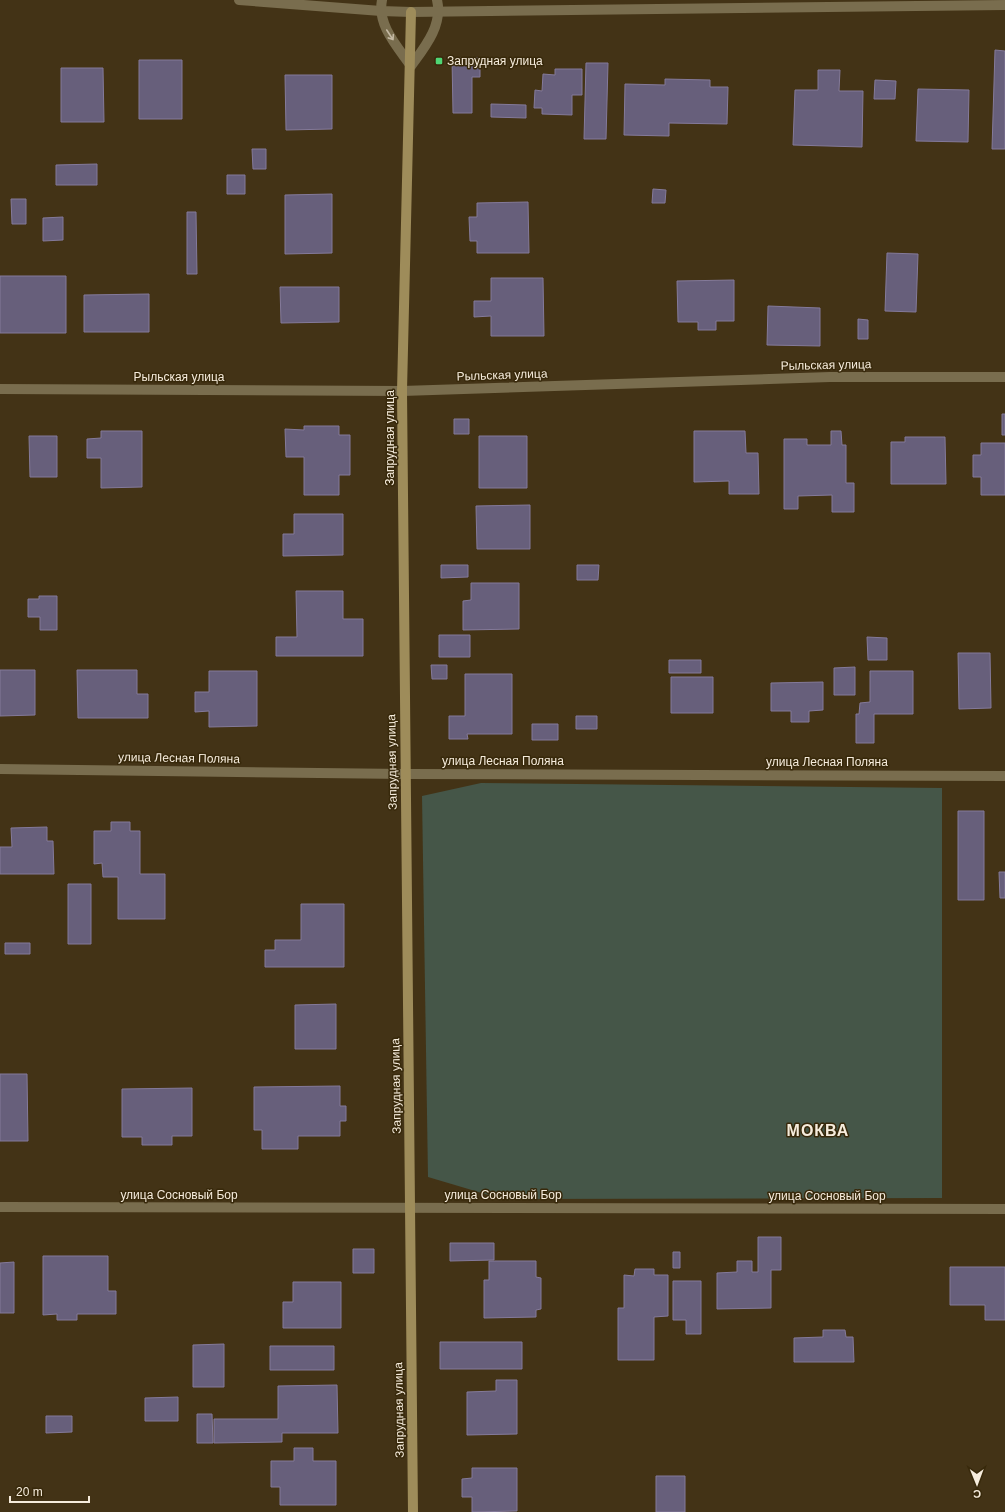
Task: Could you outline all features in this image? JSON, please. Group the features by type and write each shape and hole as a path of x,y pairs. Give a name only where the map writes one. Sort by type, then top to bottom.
{"street":[{"path":"239,0 411,12 1005,5"},
{"path":"382,0 381,11 385,27 410,66 426,47 438,18 438,0"},
{"name":"Запрудная улица","path":"411,12 402,391 413,1512"},
{"name":"Рыльская улица","path":"0,389 402,391 830,377 1005,377"},
{"name":"улица Лесная Поляна","path":"0,769 405,774 1005,776"},
{"name":"улица Сосновый Бор","path":"0,1207 1005,1209"}],"green space":[{"path":"481,783 942,788 942,1198 502,1199 428,1177 422,796"}],"building":[{"path":"995,50 1005,51 1005,149 992,149"},
{"path":"452,58 480,58 480,77 472,77 472,113 453,113"},
{"path":"139,60 182,60 182,119 139,119"},
{"path":"586,63 608,63 606,139 584,139"},
{"path":"61,68 103,68 104,122 61,122"},
{"path":"555,69 582,69 582,95 572,95 572,115 542,114 542,108 534,108 535,90 542,91 543,74 555,75"},
{"path":"818,70 840,70 839,91 863,91 862,147 793,145 795,90 818,90"},
{"path":"285,75 332,75 332,129 286,130"},
{"path":"665,79 710,80 710,87 728,87 727,124 669,123 669,136 624,135 625,84 665,85"},
{"path":"875,80 896,81 895,99 874,99"},
{"path":"918,89 969,90 968,142 916,141"},
{"path":"491,104 526,105 526,118 491,117"},
{"path":"252,149 266,149 266,169 253,169"},
{"path":"97,164 97,185 56,185 56,165"},
{"path":"227,175 245,175 245,194 227,194"},
{"path":"653,189 666,190 665,203 652,203"},
{"path":"332,194 332,253 285,254 285,195"},
{"path":"11,199 26,199 26,224 12,224"},
{"path":"528,202 529,253 477,253 477,241 470,241 469,217 477,217 477,203"},
{"path":"187,212 196,212 197,274 187,274"},
{"path":"63,217 63,240 43,241 43,218"},
{"path":"887,253 918,254 916,312 885,311"},
{"path":"0,276 66,276 66,333 0,333"},
{"path":"491,278 543,278 544,336 491,336 491,316 474,317 474,301 491,301"},
{"path":"734,280 734,321 716,321 716,330 698,330 698,322 678,322 677,281"},
{"path":"280,287 339,287 339,322 281,323"},
{"path":"149,294 149,332 84,332 84,295"},
{"path":"768,306 820,308 820,346 767,345"},
{"path":"858,319 868,320 868,339 858,339"},
{"path":"1002,414 1005,414 1005,435 1002,435"},
{"path":"454,419 469,419 469,434 454,434"},
{"path":"304,426 339,426 339,435 350,435 350,475 339,475 339,495 304,495 304,457 286,457 285,429 304,430"},
{"path":"101,431 142,431 142,487 101,488 101,458 87,458 87,439 101,438"},
{"path":"694,431 745,431 746,453 758,453 759,494 729,494 729,481 694,482"},
{"path":"831,431 841,431 842,445 846,445 846,483 854,483 854,512 832,512 832,495 798,496 798,509 784,509 784,439 807,439 807,445 831,445"},
{"path":"29,436 57,436 57,477 30,477"},
{"path":"479,436 527,436 527,488 479,488"},
{"path":"905,437 945,437 946,484 891,484 891,442 905,442"},
{"path":"981,443 1005,443 1005,495 981,495 981,477 973,477 973,455 981,455"},
{"path":"530,505 530,549 477,549 476,506"},
{"path":"294,514 343,514 343,555 283,556 283,534 294,534"},
{"path":"441,565 468,565 468,577 441,578"},
{"path":"577,565 599,565 598,580 577,580"},
{"path":"471,583 519,583 519,629 463,630 463,601 471,600"},
{"path":"296,591 343,591 343,619 363,619 363,656 276,656 276,637 297,637"},
{"path":"39,596 57,596 57,630 40,630 40,617 28,617 28,599 39,599"},
{"path":"439,635 470,635 470,657 439,657"},
{"path":"867,637 887,638 887,660 868,660"},
{"path":"958,653 990,653 991,708 959,709"},
{"path":"669,660 701,660 701,673 669,673"},
{"path":"431,665 447,665 447,679 432,679"},
{"path":"855,667 855,695 834,695 834,668"},
{"path":"0,670 35,670 35,715 0,716"},
{"path":"77,670 137,670 137,694 148,694 148,718 78,718"},
{"path":"209,671 257,671 257,726 209,727 209,711 195,712 195,692 209,692"},
{"path":"870,671 913,671 913,714 874,714 874,743 856,743 856,714 859,714 860,703 870,702"},
{"path":"465,674 512,674 512,734 467,734 468,739 449,739 449,716 465,716"},
{"path":"671,677 713,677 713,713 671,713"},
{"path":"823,682 823,710 809,711 809,722 791,722 791,711 771,711 771,683"},
{"path":"576,716 597,716 597,729 576,729"},
{"path":"532,724 558,724 558,740 532,740"},
{"path":"958,811 984,811 984,900 958,900"},
{"path":"111,822 130,822 130,831 140,831 140,874 165,874 165,919 118,919 118,877 103,877 102,863 94,864 94,831 111,831"},
{"path":"47,827 47,841 53,841 54,874 0,874 0,847 12,847 11,828"},
{"path":"999,872 1005,872 1005,898 1000,898"},
{"path":"68,884 91,884 91,944 68,944"},
{"path":"301,904 344,904 344,967 265,967 265,950 275,950 275,940 301,940"},
{"path":"5,943 30,943 30,954 5,954"},
{"path":"336,1004 336,1049 295,1049 295,1005"},
{"path":"0,1074 27,1074 28,1141 0,1141"},
{"path":"340,1086 340,1106 346,1106 346,1121 340,1121 340,1136 298,1136 298,1149 262,1149 262,1130 254,1130 254,1087"},
{"path":"192,1088 192,1136 172,1136 172,1145 142,1145 142,1137 122,1137 122,1089"},
{"path":"758,1237 781,1237 781,1270 771,1270 771,1308 717,1309 717,1273 737,1272 737,1261 752,1261 752,1272 758,1272"},
{"path":"450,1243 494,1243 494,1260 450,1261"},
{"path":"353,1249 374,1249 374,1273 353,1273"},
{"path":"673,1252 680,1252 680,1268 673,1268"},
{"path":"43,1256 108,1256 108,1291 116,1291 116,1314 77,1314 77,1320 57,1320 57,1314 43,1315"},
{"path":"489,1261 536,1261 536,1277 541,1278 541,1309 536,1310 536,1317 484,1318 484,1280 489,1280"},
{"path":"14,1262 14,1313 0,1313 0,1263"},
{"path":"950,1267 1005,1267 1005,1320 985,1320 985,1305 950,1305"},
{"path":"635,1269 654,1269 654,1275 668,1275 668,1316 654,1317 654,1360 618,1360 618,1308 624,1308 624,1275 634,1276"},
{"path":"673,1281 701,1281 701,1334 686,1334 686,1320 673,1320"},
{"path":"293,1282 341,1282 341,1328 283,1328 283,1302 293,1302"},
{"path":"823,1330 845,1330 846,1337 853,1337 854,1362 794,1362 794,1338 823,1337"},
{"path":"440,1342 522,1342 522,1369 440,1369"},
{"path":"224,1344 224,1387 193,1387 193,1345"},
{"path":"270,1346 334,1346 334,1370 270,1370"},
{"path":"496,1380 517,1380 517,1434 467,1435 467,1392 496,1391"},
{"path":"337,1385 338,1433 282,1433 282,1442 214,1443 214,1419 278,1419 278,1386"},
{"path":"178,1397 178,1421 145,1421 145,1398"},
{"path":"197,1414 212,1414 213,1443 197,1443"},
{"path":"46,1416 72,1416 72,1432 46,1433"},
{"path":"294,1448 313,1448 313,1461 336,1461 336,1505 280,1505 280,1487 271,1487 271,1461 294,1461"},
{"path":"472,1468 517,1468 517,1511 472,1512 472,1497 462,1497 462,1479 472,1478"},
{"path":"656,1476 685,1476 685,1512 656,1512"}],"place":[{"name":"Запрудная улица","path":"439,61"}],"district":[{"name":"МОКВА","path":"818,1130"}]}
